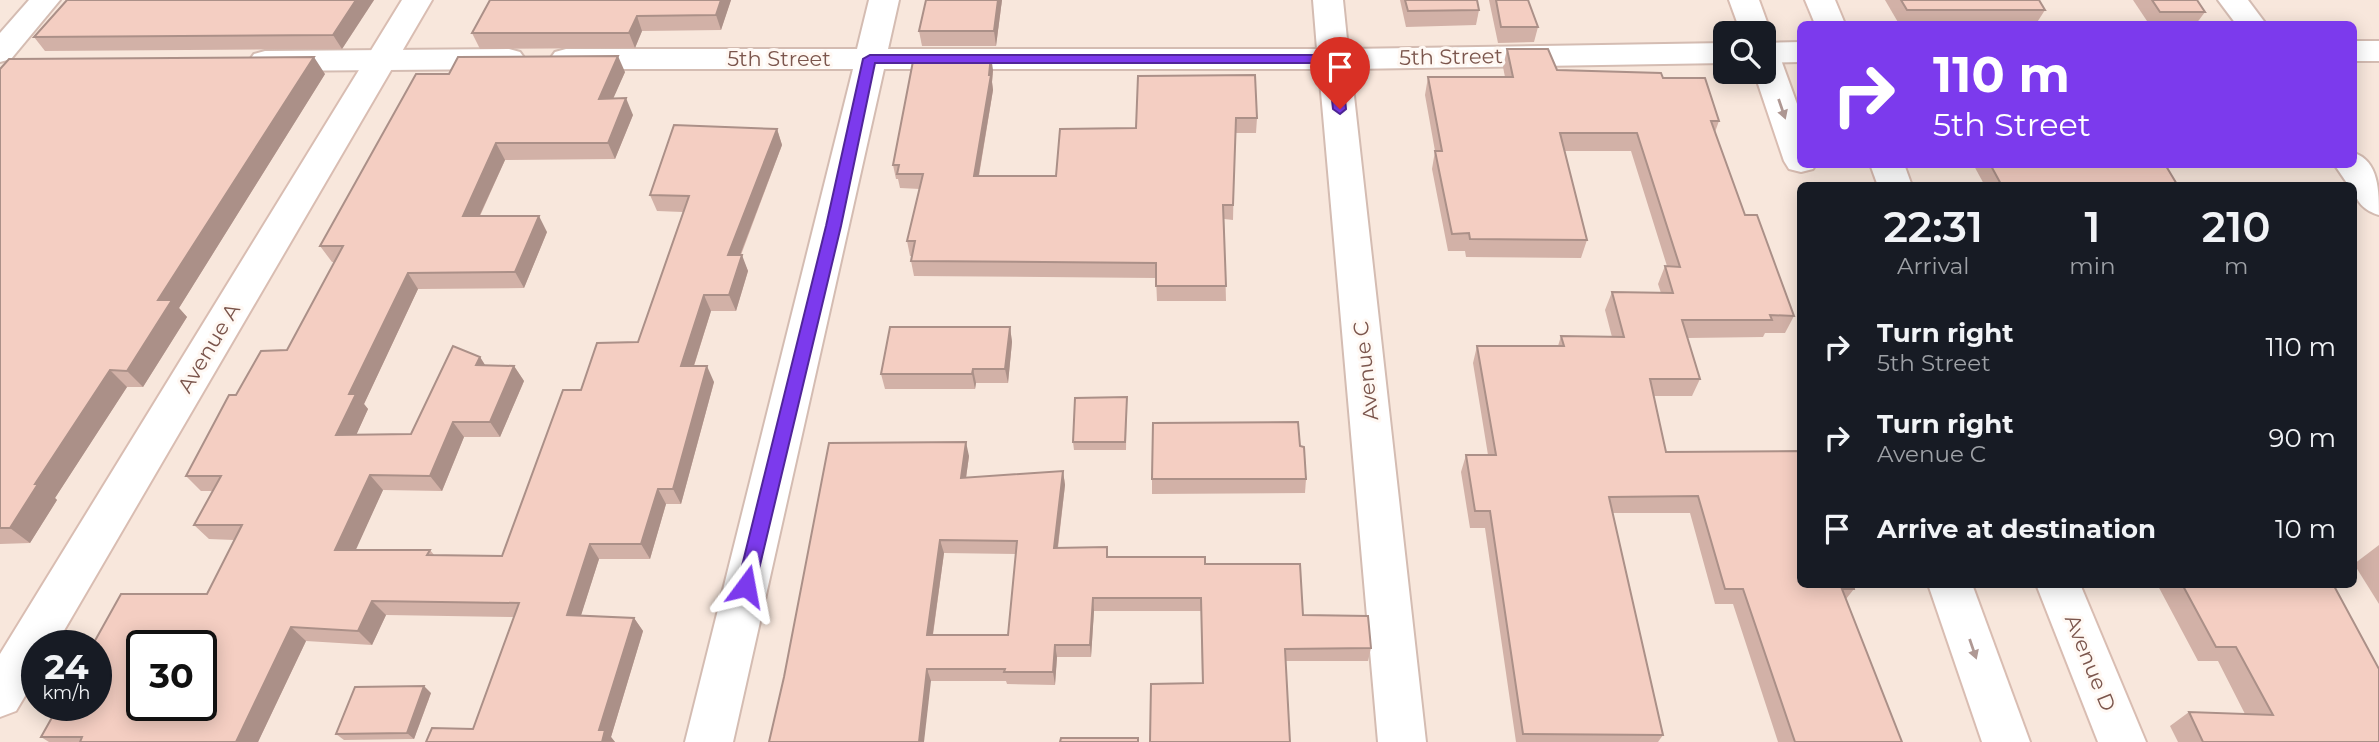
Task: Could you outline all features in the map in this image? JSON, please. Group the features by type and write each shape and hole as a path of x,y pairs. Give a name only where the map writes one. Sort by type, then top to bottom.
{"street":[{"path":"9,60 45,0"},
{"name":"Avenue A","path":"0,696 417,0"},
{"path":"709,742 833,226 884,0"},
{"name":"Avenue C","path":"1328,0 1402,742"},
{"path":"1744,0 1752,21"},
{"path":"1820,0 1829,21"},
{"path":"2234,0 2249,21"},
{"path":"2357,51 2379,51"},
{"path":"1776,54 1797,52"},
{"name":"5th Street","path":"232,61 1334,59 1713,53"},
{"path":"1774,84 1797,151"},
{"path":"2354,168 2379,203"},
{"path":"1951,588 2006,742"},
{"name":"Avenue D","path":"2060,588 2122,742"}],"shaded area":[{"path":"0,0 2379,0 2379,742 0,742"}],"building":[{"path":"67,0 356,0 333,35 34,37"},
{"path":"490,0 721,0 716,15 637,16 629,33 472,33"},
{"path":"926,0 998,0 994,31 919,31"},
{"path":"1405,0 1477,0 1479,10 1408,11"},
{"path":"1496,0 1528,0 1538,27 1501,27"},
{"path":"1901,0 2039,0 2045,10 1907,10"},
{"path":"2152,0 2197,0 2205,12 2160,12"},
{"path":"1507,49 1548,49 1557,70 1661,73 1663,78 1705,78 1719,121 1711,121 1745,215 1757,215 1794,316 1770,315 1772,320 1682,320 1700,379 1650,379 1666,452 1797,451 1797,588 1854,588 1842,589 1902,742 1795,742 1743,589 1725,589 1698,496 1609,497 1663,735 1523,734 1490,511 1475,511 1466,455 1496,455 1477,346 1564,346 1561,336 1624,337 1612,292 1673,293 1665,266 1680,267 1637,133 1560,133 1587,240 1470,239 1469,233 1452,234 1435,151 1442,151 1428,77 1513,77"},
{"path":"618,56 599,99 626,98 608,143 496,143 463,216 539,216 515,272 408,273 349,394 356,394 336,435 411,434 453,346 480,357 476,365 514,366 490,422 453,422 430,476 370,475 335,550 430,550 427,555 502,556 563,390 581,390 597,343 638,342 689,196 650,195 674,125 777,129 728,255 742,255 729,295 704,295 681,366 707,366 673,489 658,489 641,544 590,544 567,615 634,618 599,730 605,730 602,742 426,742 432,728 473,729 519,603 372,601 358,631 291,627 236,742 80,742 82,737 41,737 50,721 112,721 112,630 101,630 121,594 207,594 242,525 194,525 221,476 186,476 229,395 236,395 261,351 287,350 343,246 320,246 416,74 449,74 458,57"},
{"path":"914,56 991,56 991,75 974,176 1056,176 1060,129 1136,128 1138,76 1255,75 1257,118 1236,118 1233,205 1223,205 1226,286 1156,286 1156,263 911,261 915,241 907,241 923,174 897,174 899,165 893,165"},
{"path":"314,57 158,300 172,300 127,371 110,370 35,484 38,484 10,528 0,528 0,69 9,59"},
{"path":"1992,168 2167,168 2176,182 2000,182"},
{"path":"890,327 1010,327 1005,369 973,369 972,374 881,374"},
{"path":"1127,397 1125,442 1073,442 1075,398"},
{"path":"1298,422 1300,446 1304,447 1306,479 1152,479 1153,423"},
{"path":"966,442 961,478 1063,471 1054,548 1107,547 1107,557 1205,557 1205,564 1300,564 1303,615 1368,616 1371,648 1285,649 1290,742 1150,742 1151,684 1203,683 1201,598 1093,598 1090,645 1055,645 1053,672 927,669 919,742 769,742 829,443","holes":["940,540 1017,541 1008,635 927,635"]},
{"path":"2184,588 2335,588 2379,669 2379,742 2203,742 2189,712 2273,715 2236,647 2216,647"},
{"path":"424,686 407,733 336,734 355,687"},
{"path":"1061,738 1138,738 1138,742 1060,742"}],"route":[{"path":"746,586 833,226 870,59 1334,59 1340,109"}]}
